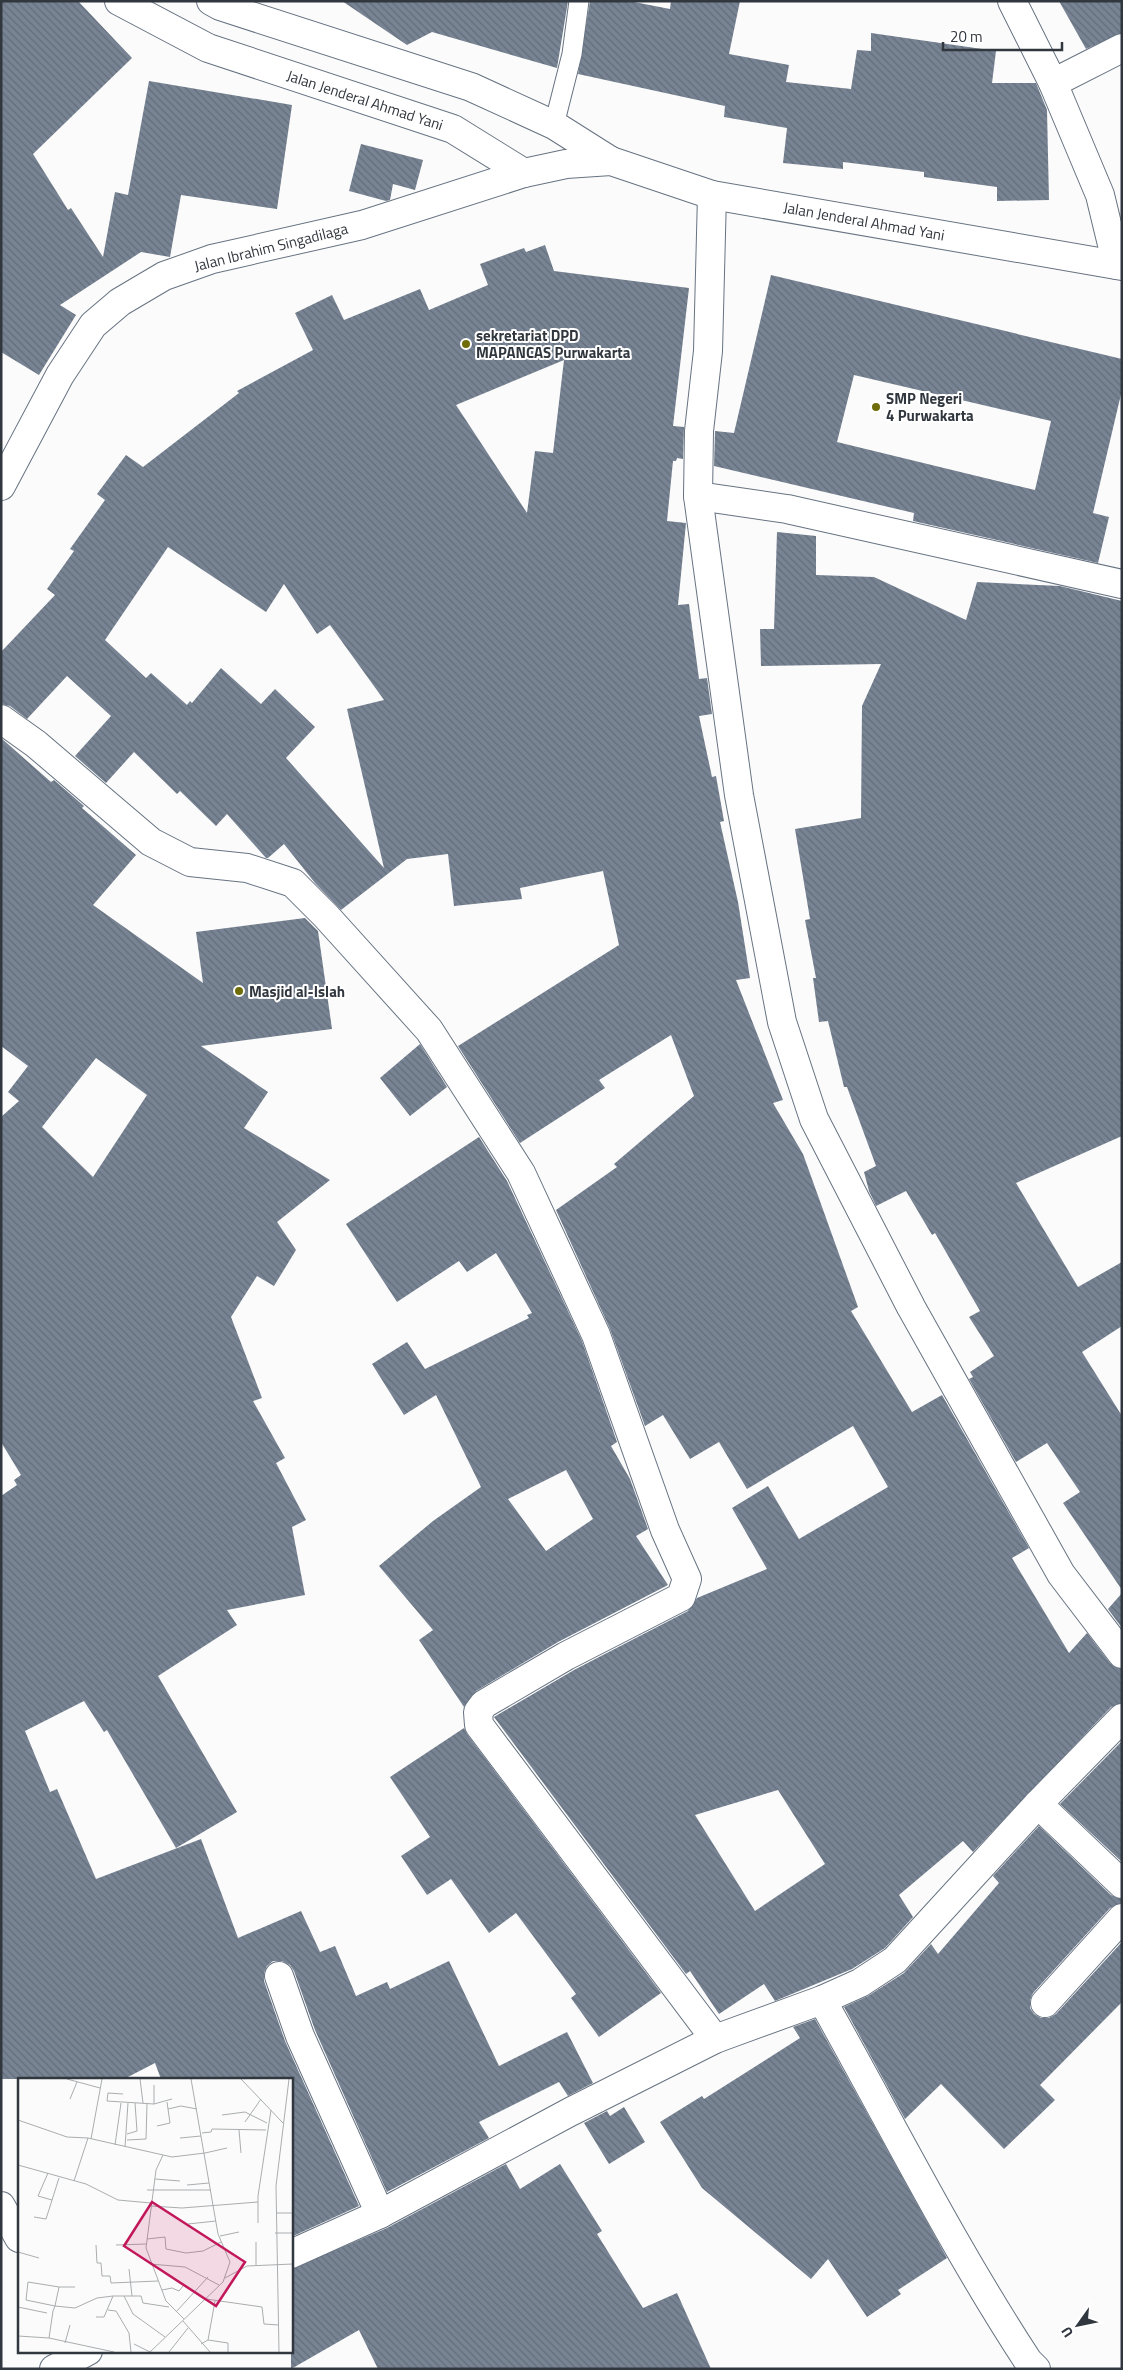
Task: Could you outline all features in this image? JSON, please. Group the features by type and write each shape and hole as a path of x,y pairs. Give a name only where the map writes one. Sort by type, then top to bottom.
{"main road":[{"name":"Jalan Jenderal Ahmad Yani","path":"119,1 208,48 452,129 524,173 566,164 611,160"},
{"path":"1012,1 1053,83 1100,195 1120,265"},
{"name":"Jalan Jenderal Ahmad Yani","path":"215,4 471,87 554,125 611,160 712,195 1120,265"},
{"path":"208,48 215,4"},
{"path":"1053,83 1122,48"},
{"name":"Jalan Ibrahim Singadilaga","path":"1,486 60,375 93,325 120,302 164,276 212,259 362,225 524,173"},
{"path":"712,195 708,351 699,431 698,496 741,805 782,1022 814,1119 910,1307 1061,1574 1122,1654"},
{"path":"698,496 788,509 1122,584"},
{"path":"1,719 36,744 152,842 190,862 247,868 293,883 326,916 429,1030 521,1173 596,1335 664,1530 687,1580 681,1597 566,1656 484,1704 478,1712 479,1725 715,2038"},
{"path":"292,2254 380,2214 570,2112 715,2038 822,2000 860,1983 895,1960 1038,1804 1122,1718"},
{"path":"1038,1804 1122,1884"},
{"path":"1045,2003 1122,1918"},
{"path":"279,1976 300,2036 380,2214"},
{"path":"822,2000 952,2232 981,2290 1028,2361 1036,2369"},
{"path":"1,2206 18,2236"},
{"path":"54,2369 85,2352"}],"lane":[{"path":"554,125 572,54 579,1"}],"building":[{"path":"1,1 78,1 132,58 33,154 68,210 71,208 103,257 115,192 128,195 149,81 292,105 277,209 181,195 170,257 141,252 60,305 76,315 39,375 1,352"},
{"path":"342,1 568,1 557,68 432,32 407,45"},
{"path":"590,1 629,1 670,9 671,1 740,1 729,54 789,65 786,82 851,89 857,50 871,51 871,33 996,51 992,83 1036,83 1047,110 1049,200 997,201 997,187 924,177 924,172 843,162 843,169 783,163 787,128 724,117 725,106 578,74"},
{"path":"1059,1 1122,1 1122,33 1086,49"},
{"path":"361,144 423,160 415,190 393,184 390,200 386,201 349,191"},
{"path":"545,245 554,271 689,288 673,426 684,427 683,459 677,458 676,461 673,461 667,521 686,523 678,605 689,604 699,679 707,678 712,714 699,716 712,777 716,776 724,821 720,822 738,902 750,978 736,980 783,1100 773,1103 803,1154 858,1307 851,1311 912,1412 942,1395 1029,1548 1012,1558 1069,1653 1087,1633 1110,1663 1122,1669 1122,1703 1111,1707 973,1852 963,1841 899,1895 913,1917 885,1948 852,1969 775,2001 764,1984 719,2014 690,1971 686,1974 494,1717 574,1670 688,1611 697,1598 767,1569 732,1508 768,1486 799,1539 888,1487 853,1426 747,1489 719,1442 690,1459 663,1415 645,1426 610,1329 556,1210 617,1167 614,1164 694,1096 671,1035 599,1080 605,1088 520,1143 458,1046 619,945 603,871 520,888 522,899 454,906 448,854 407,859 341,910 315,883 284,844 266,858 227,814 216,826 180,791 177,794 134,752 106,783 75,756 111,716 67,676 27,719 10,706 1,704 1,652 55,595 47,589 74,551 70,549 105,500 97,494 126,455 143,467 239,393 237,391 313,350 295,313 332,295 344,320 420,289 429,310 488,285 480,264 524,248 526,252","holes":["564,360 553,453 535,451 527,513 456,405","168,547 266,612 284,584 317,634 330,625 384,700 347,709 384,868 286,758 315,727 275,689 261,704 221,668 192,703 190,701 187,705 151,673 146,678 105,640","778,1790 825,1864 755,1911 695,1815"]},
{"path":"771,275 1122,359 1122,390 1093,513 1109,517 1098,563 913,521 914,513 714,466 715,431 734,433","holes":["854,375 1051,421 1035,490 837,442"]},
{"path":"777,532 816,536 816,575 874,577 966,620 977,582 1060,586 1122,601 1122,1136 1016,1183 1078,1287 1122,1262 1122,1326 1082,1352 1122,1416 1122,1590 1063,1503 1080,1492 1047,1443 1016,1462 969,1379 973,1377 970,1372 994,1356 969,1317 980,1311 935,1233 932,1235 906,1191 876,1206 869,1191 864,1172 876,1166 847,1087 844,1087 828,1021 819,1022 813,978 816,978 805,920 810,919 795,829 861,818 862,706 881,664 761,666 760,629 774,629"},
{"path":"1,738 51,782 54,780 84,806 82,808 136,855 93,905 203,983 196,932 305,918 318,931 332,1029 201,1046 268,1092 244,1128 330,1180 277,1222 296,1250 274,1286 257,1276 231,1317 262,1398 253,1401 285,1458 276,1463 306,1520 292,1527 305,1595 227,1610 237,1625 158,1676 237,1812 176,1848 107,1730 104,1732 84,1701 25,1731 50,1792 57,1789 96,1879 201,1839 238,1938 301,1911 320,1952 335,1946 356,1996 387,1982 390,1989 449,1961 499,2066 567,2032 593,2083 568,2096 559,2082 479,2122 489,2138 387,2192 315,2030 294,1971 290,1965 282,1961 273,1961 267,1966 264,1973 264,1981 285,2041 359,2206 292,2237 292,2078 161,2078 155,2063 126,2078 1,2079 1,1496 17,1485 14,1480 21,1475 1,1442 1,1117 19,1101 8,1092 28,1066 1,1046","holes":["96,1058 147,1095 93,1177 42,1127"]},
{"path":"420,1044 447,1087 410,1116 380,1078"},
{"path":"479,1137 507,1181 582,1341 617,1442 611,1446 630,1479 648,1529 636,1536 668,1585 558,1642 476,1691 464,1707 419,1640 433,1630 379,1566 433,1521 481,1487 436,1395 404,1415 372,1364 407,1342 425,1369 529,1318 527,1315 532,1313 496,1253 467,1272 459,1261 397,1302 346,1224","holes":["566,1470 593,1519 546,1551 508,1499"]},
{"path":"1122,1593 1122,1628 1108,1609"},
{"path":"464,1728 661,1993 599,2037 571,1998 576,1994 516,1913 489,1933 451,1879 427,1895 401,1856 430,1837 390,1777"},
{"path":"1122,1741 1122,1862 1060,1804"},
{"path":"1039,1826 1111,1895 1122,1899 1122,1903 1110,1908 1033,1993 1030,2000 1030,2008 1034,2014 1041,2018 1049,2018 1056,2014 1122,1942 1122,2002 1040,2085 1055,2100 1004,2149 941,2084 905,2119 844,2007 868,1996 904,1973 931,1944 938,1954 999,1883 993,1876"},
{"path":"815,2019 947,2258 898,2290 901,2294 867,2317 828,2259 811,2279 702,2188 660,2122 702,2096 704,2099 800,2038 793,2027"},
{"path":"624,2107 645,2142 609,2164 584,2123 607,2111 610,2116"},
{"path":"506,2164 520,2189 560,2164 602,2231 597,2234 643,2308 677,2293 711,2369 378,2369 359,2330 291,2369 292,2269 387,2228"}],"place":[{"name":"sekretariat DPD MAPANCAS Purwakarta","path":"466,344"},
{"name":"SMP Negeri 4 Purwakarta","path":"876,407"},
{"name":"Masjid al-Islah","path":"239,991"}]}
